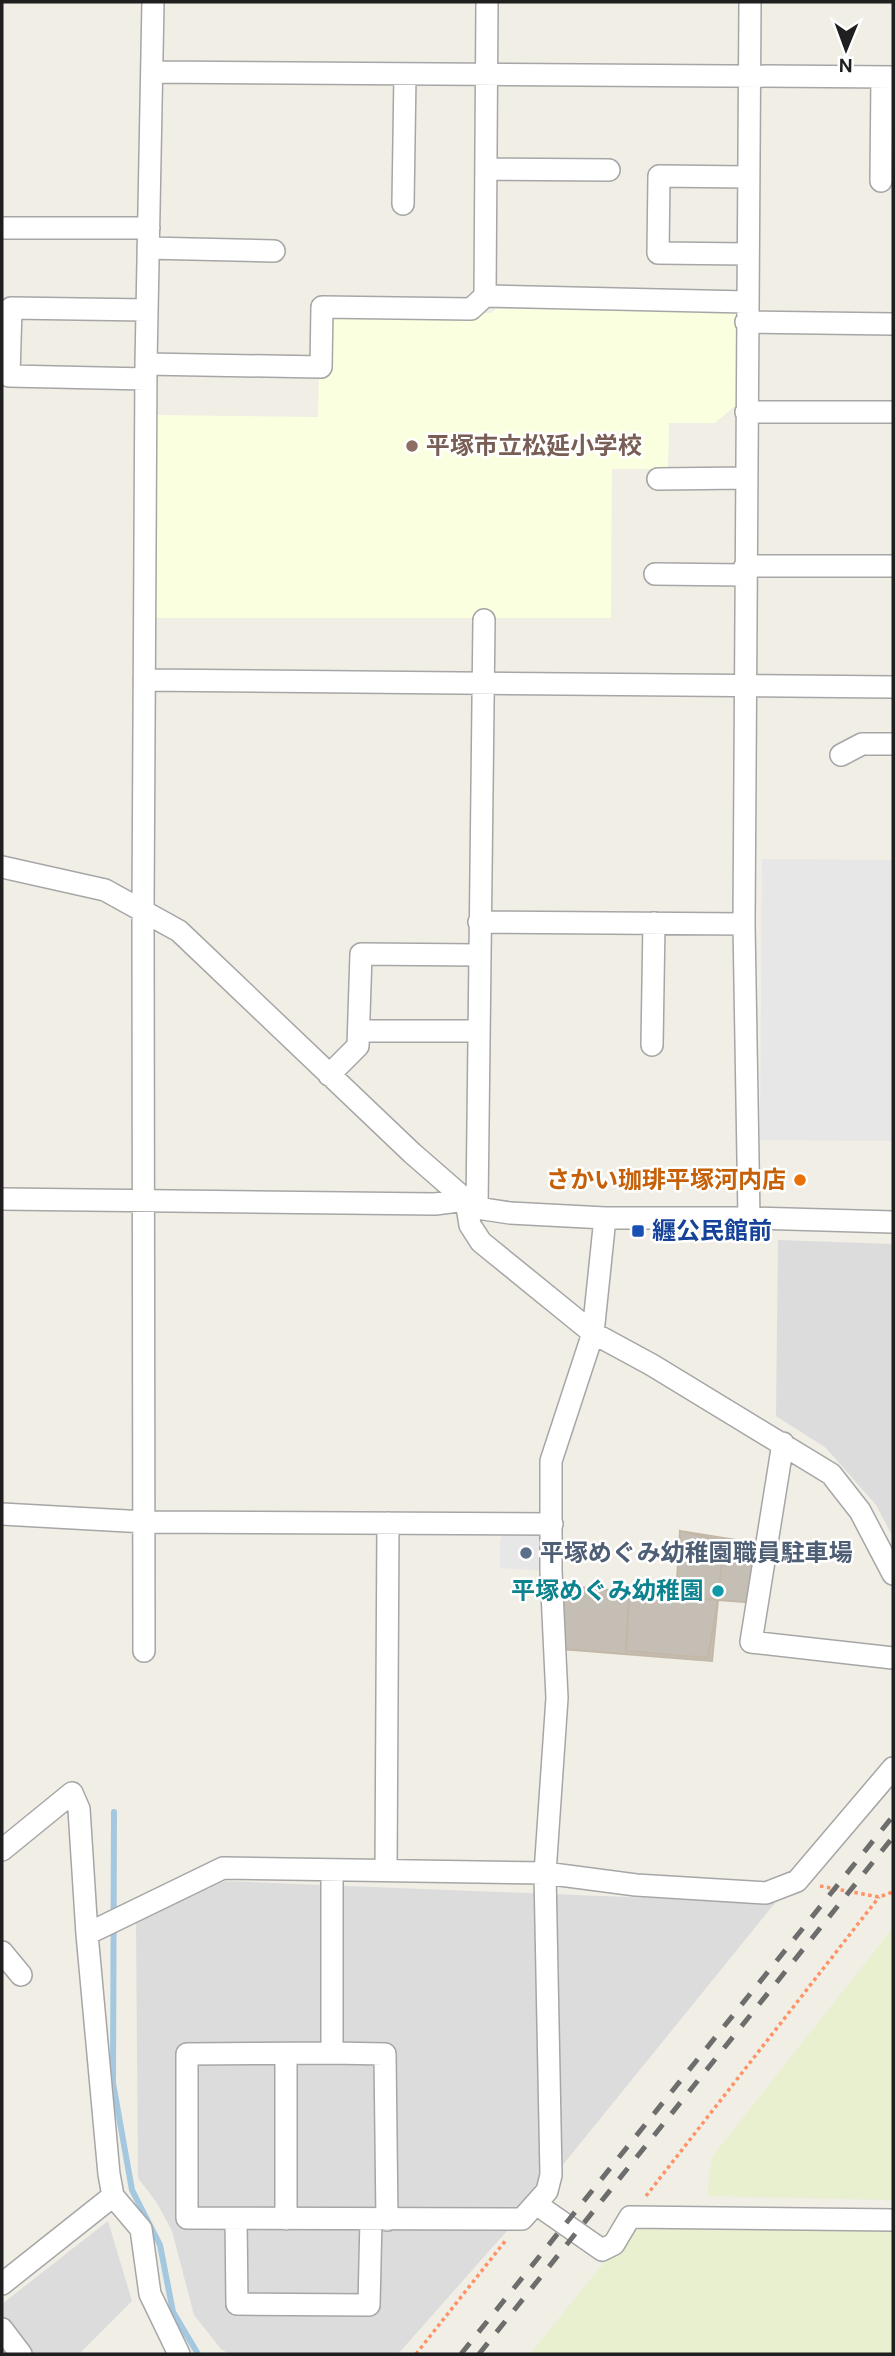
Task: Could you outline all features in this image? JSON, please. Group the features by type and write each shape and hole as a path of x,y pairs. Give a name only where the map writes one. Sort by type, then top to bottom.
{"street":[{"path":"144,1651 143,910 146,372 153,2"},
{"path":"485,296 487,2"},
{"path":"749,1218 744,924 750,2"},
{"path":"152,72 888,77 881,181"},
{"path":"403,204 405,75"},
{"path":"486,169 609,170"},
{"path":"747,254 658,253 658,240 659,176 748,177"},
{"path":"5,228 149,238 274,251"},
{"path":"147,310 11,308 9,376 321,367 322,307 471,309 485,296 893,324"},
{"path":"746,412 893,412"},
{"path":"658,479 746,478"},
{"path":"655,574 893,566"},
{"path":"484,620 478,1031 470,1225 481,1242 593,1333 652,1365 831,1474 860,1511 893,1574"},
{"path":"145,680 893,687"},
{"path":"841,755 862,744 893,744"},
{"path":"2,867 105,890 178,931 412,1153 471,1204"},
{"path":"479,922 744,924"},
{"path":"652,1045 654,923"},
{"path":"329,1075 358,1046 361,954 479,955"},
{"path":"359,1031 478,1031"},
{"path":"2,1199 471,1204 510,1213 605,1219 749,1218 893,1222"},
{"path":"529,2211 547,2191 551,2175 545,1873 556,1698 551,1571 551,1461 593,1333 598,1265 605,1219"},
{"path":"783,1443 751,1642 893,1658"},
{"path":"2,1514 145,1522 552,1524"},
{"path":"386,1870 388,1523"},
{"path":"87,1934 223,1868 545,1873 636,1885 766,1893 797,1881 893,1768"},
{"path":"2,1850 72,1793 79,1809 87,1934 113,2196 141,2229 150,2294 179,2354"},
{"path":"332,1870 332,2053"},
{"path":"2,1952 21,1975"},
{"path":"286,2053 286,2219"},
{"path":"236,2219 237,2304 369,2305 379,2219 385,2054 187,2054 187,2218 379,2219 529,2211 602,2250 614,2244 630,2217 893,2220"},
{"path":"2,2284 113,2196"},
{"path":"2,2329 22,2354"}],"path":[{"path":"797,1881 879,1897 893,1892"},
{"path":"630,2217 879,1897"},
{"path":"416,2354 529,2211"}],"shaded area":[{"name":"平塚市立松延小学校","path":"732,308 738,314 736,405 715,423 669,423 668,469 612,469 611,618 155,618 157,415 318,417 319,373 330,372 331,318 337,311 491,313 496,309"},
{"path":"762,859 893,860 893,1141 760,1140"},
{"path":"778,1240 893,1244 893,1537 876,1505 826,1448 776,1416"},
{"name":"平塚めぐみ幼稚園職員駐車場","path":"510,1524 552,1524 551,1571 500,1568 500,1539"},
{"path":"225,1881 775,1903 536,2198 398,2354 229,2354 221,2349 194,2315 172,2231 157,2203 138,2178 136,1921"},
{"path":"893,1928 893,2200 707,2196 712,2157"},
{"path":"108,2221 132,2301 79,2354 2,2354 2,2304"},
{"path":"633,2227 893,2230 893,2354 530,2354"}],"building":[{"path":"680,1531 724,1542 718,1600 676,1597"},
{"name":"平塚めぐみ幼稚園","path":"680,1531 767,1545 757,1603 718,1600 712,1661 561,1649 556,1585 676,1597"},
{"name":"平塚めぐみ幼稚園","path":"556,1585 718,1600 712,1661 561,1649"},
{"path":"629,1592 718,1600 708,1658 626,1651"}],"waterway":[{"path":"114,1812 113,2083 132,2190 160,2245 173,2312 198,2354"}],"railway":[{"path":"461,2354 893,1816"},
{"path":"479,2354 893,1837"}],"place":[{"name":"平塚市立松延小学校","path":"412,446"},
{"name":"さかい珈琲平塚河内店","path":"800,1180"},
{"name":"纒公民館前","path":"638,1231"},
{"name":"平塚めぐみ幼稚園職員駐車場","path":"526,1553"},
{"name":"平塚めぐみ幼稚園","path":"718,1591"}]}
